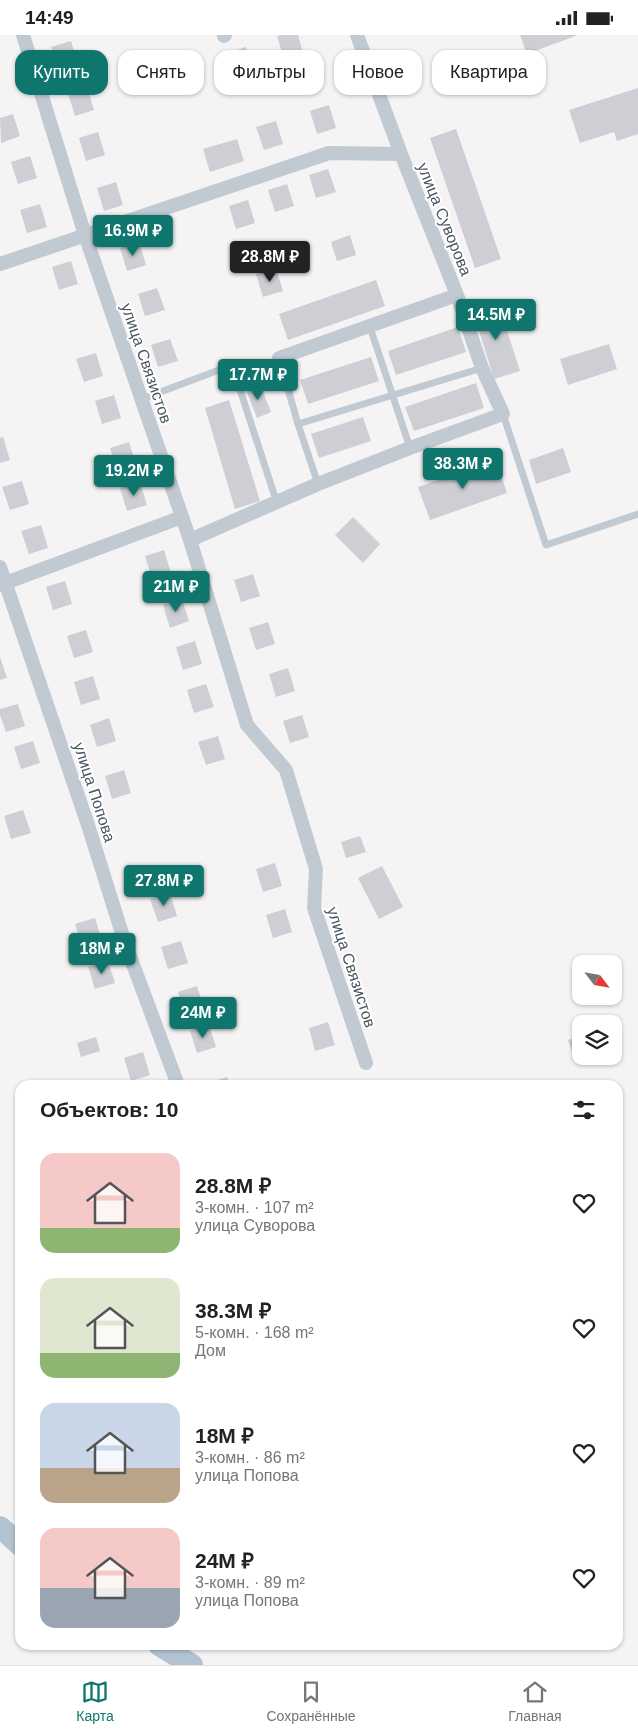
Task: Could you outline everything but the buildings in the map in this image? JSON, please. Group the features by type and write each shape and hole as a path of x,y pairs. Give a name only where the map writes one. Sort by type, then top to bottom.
{"main road":[{"path":"0,1527 15,1540"},
{"path":"167,1650 192,1665"}],"street":[{"name":"улица Связистов","path":"23,35 85,235 190,540 246,725 286,770 316,869 314,908 366,1063"},
{"name":"улица Суворова","path":"279,358 457,295 401,154 357,35"},
{"path":"0,264 329,153 401,154"},
{"path":"190,540 410,448 503,415 482,367 457,295"},
{"path":"3,584 182,517"},
{"name":"улица Попова","path":"0,567 3,584 88,825 125,943 176,1080"}],"lane":[{"path":"370,327 410,448"},
{"path":"279,358 318,485"},
{"path":"142,399 232,365 277,503"},
{"path":"298,424 482,367"},
{"path":"503,415 546,545 638,514"}]}
